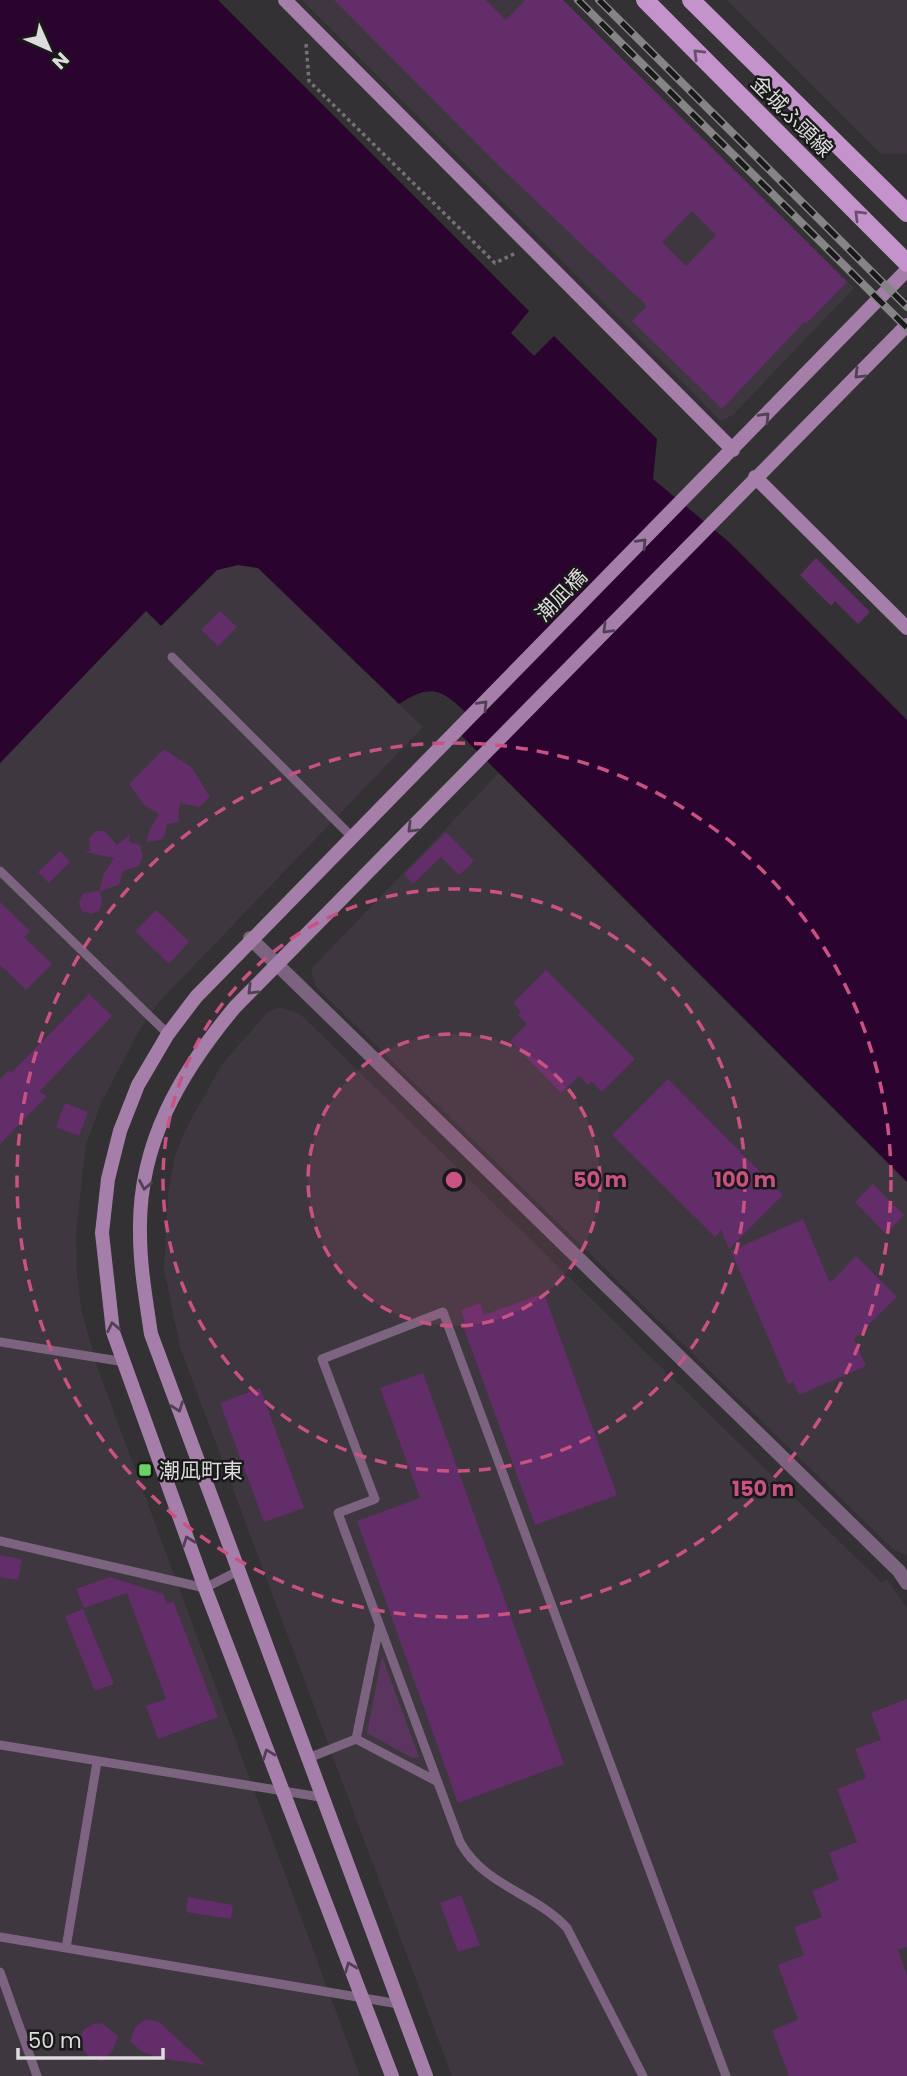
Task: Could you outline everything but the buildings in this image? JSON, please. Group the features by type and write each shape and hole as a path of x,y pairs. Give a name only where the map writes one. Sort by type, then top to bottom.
{"main road":[{"name":"金城ふ頭線","path":"645,0 907,264"},
{"name":"金城ふ頭線","path":"691,0 907,214"}],"street":[{"path":"285,0 733,450"},
{"name":"潮凪橋","path":"392,2076 205,1588 113,1332 105,1282 102,1233 108,1180 120,1132 138,1085 168,1034 196,997 250,938 435,754 907,270"},
{"path":"426,2076 320,1797 151,1334 139,1231 144,1185 170,1098 203,1046 278,964 907,325"},
{"path":"755,477 907,628"},
{"path":"250,938 675,1350 899,1571 907,1583"}],"lane":[{"path":"172,657 352,837"},
{"path":"0,871 168,1034"},
{"path":"643,2076 567,1928 557,1917 485,1874 469,1859 338,1513 375,1499 322,1359 443,1312 726,2076"},
{"path":"0,1342 125,1362"},
{"path":"0,1541 205,1588 238,1571"},
{"path":"356,1739 379,1625"},
{"path":"306,1759 356,1739 438,1782"},
{"path":"0,1745 320,1797"},
{"path":"66,1948 97,1762"},
{"path":"0,1937 399,2004"},
{"path":"0,1972 37,2076"}],"path":[{"path":"305,20 309,81 495,263 530,247"}],"shaded area":[{"path":"0,0 218,0 529,311 511,333 534,356 554,336 657,439 653,479 729,542 907,720 907,1182 457,731 471,717 445,695 437,692 421,693 399,704 258,568 238,565 217,570 161,626 146,611 0,763"},
{"path":"302,0 563,0 854,288 733,415 721,421"},
{"path":"727,0 907,0 907,154 881,154"},
{"path":"238,565 258,568 423,727 158,1003 139,1031 101,1103 86,1145 76,1232 77,1275 82,1313 99,1372 360,2076 0,2076 0,763 146,610 162,625 217,570"},
{"path":"499,773 907,1182 907,1555 894,1550 316,987 311,969"},
{"path":"280,1007 300,1014 882,1583 887,1579 907,1609 907,2076 452,2076 180,1347 164,1269 168,1195 175,1155 188,1125 222,1064 268,1012"},
{"path":"382,1656 419,1757 412,1758 367,1733"}],"railway":[{"path":"578,0 907,328"},
{"path":"599,0 907,307"}],"place":[{"name":"潮凪町東","path":"145,1470"}]}
